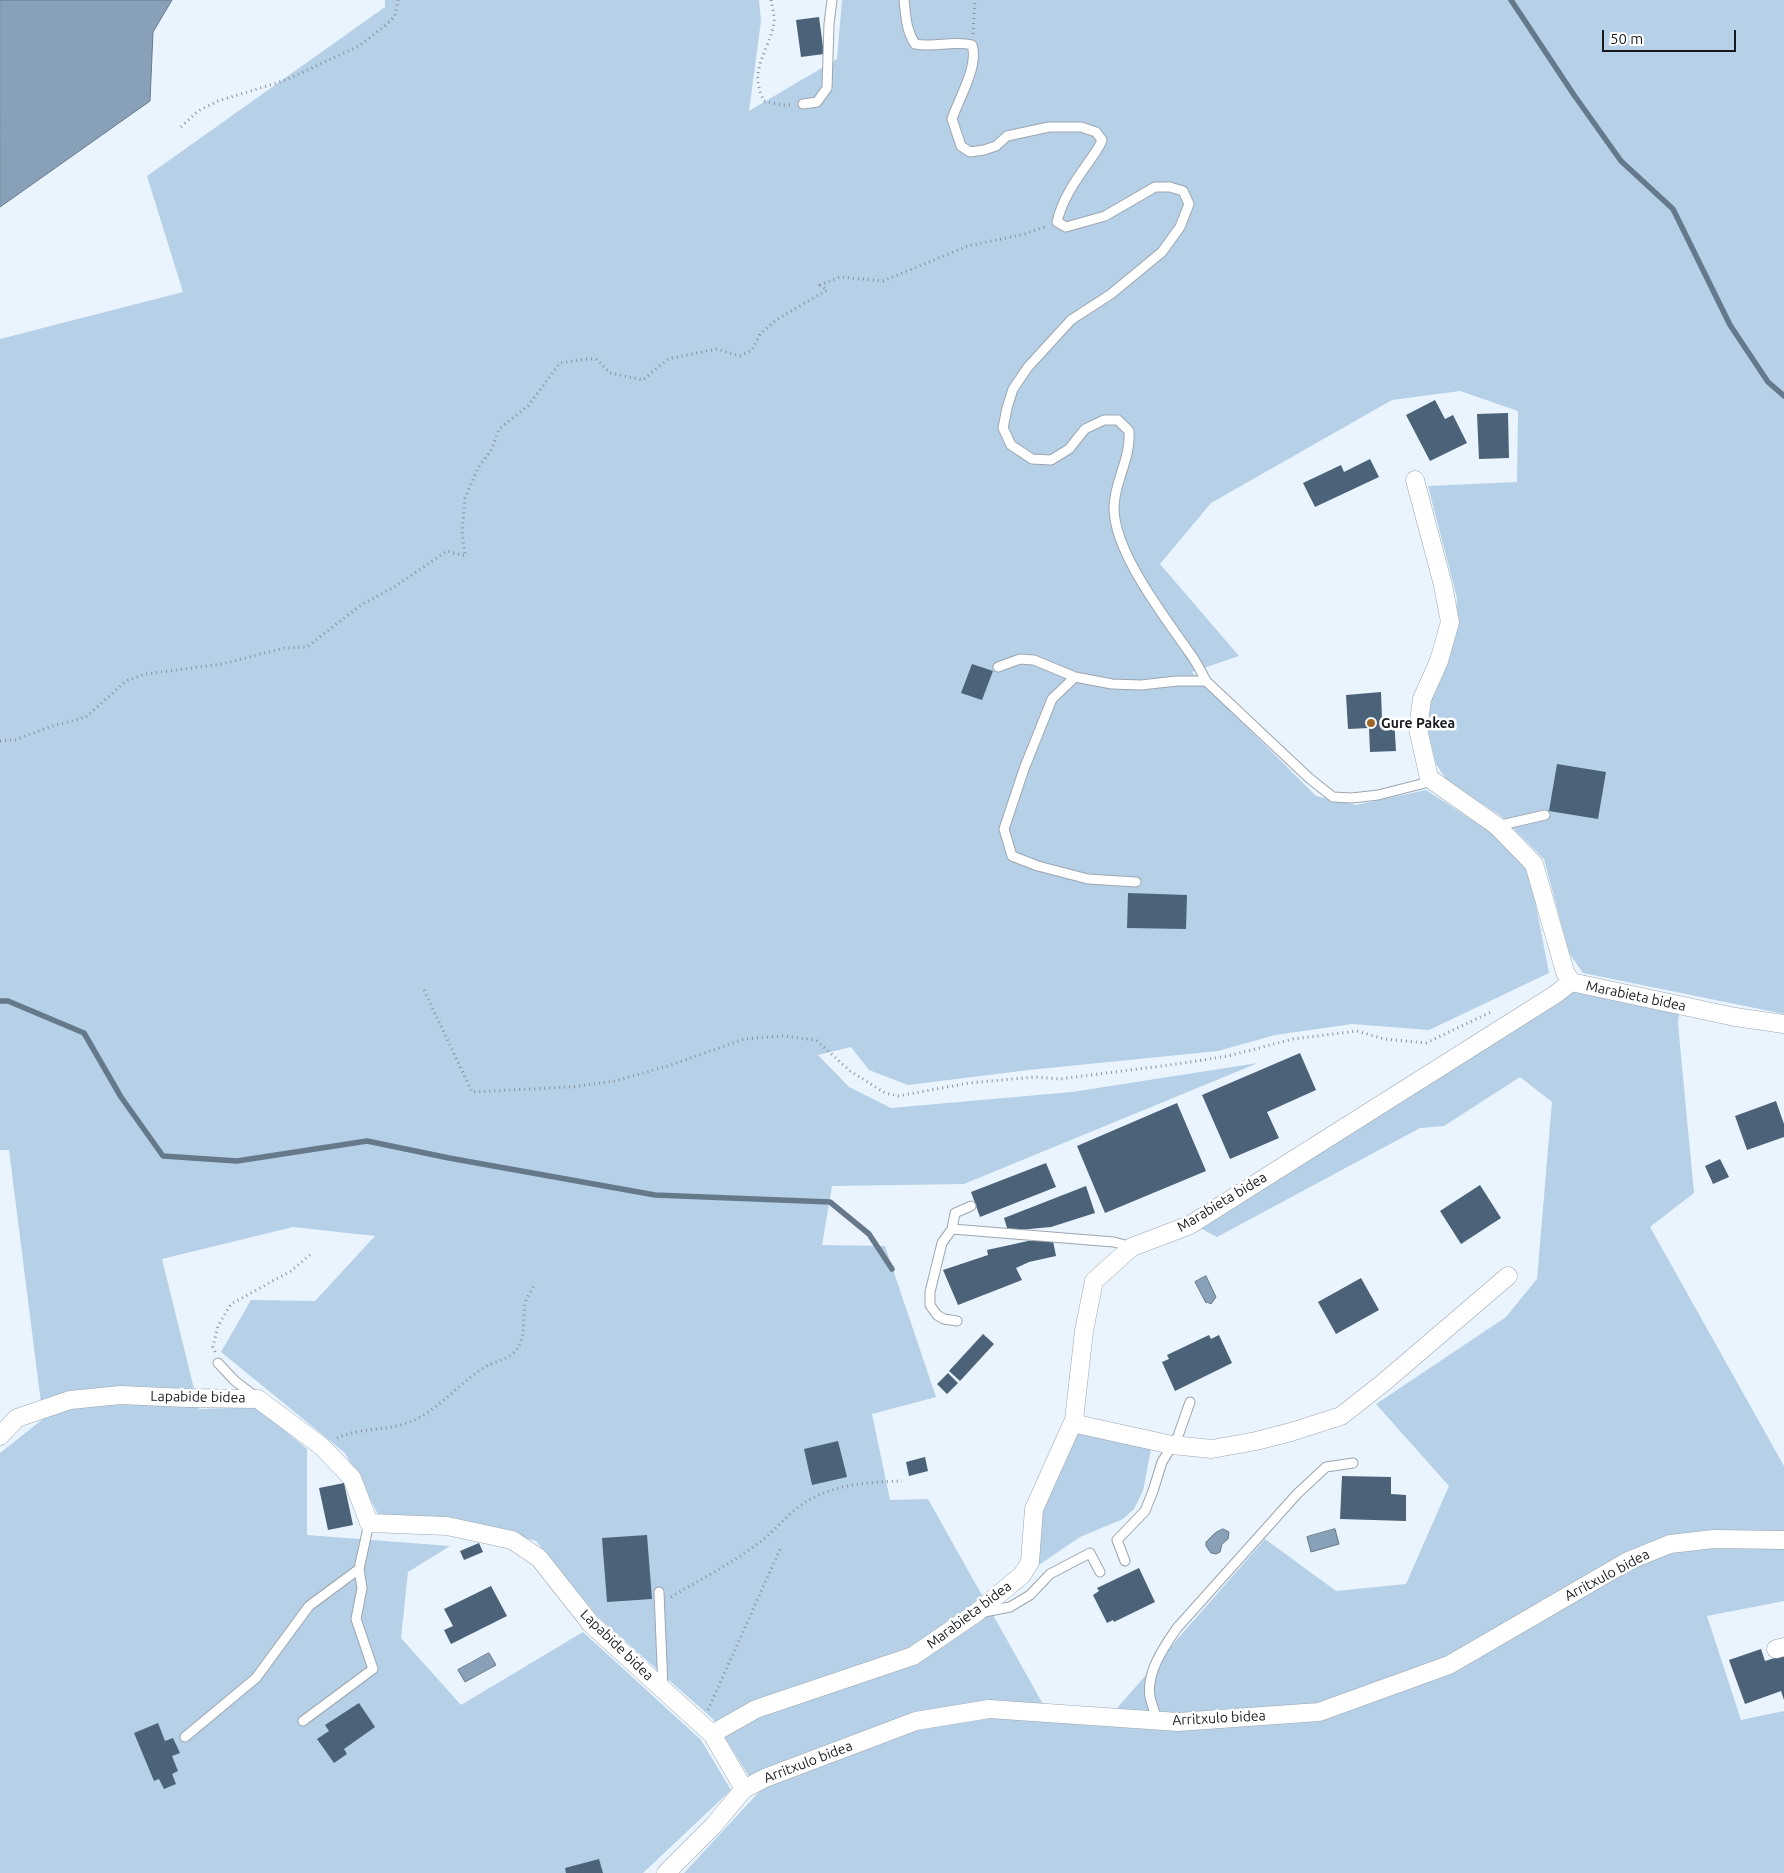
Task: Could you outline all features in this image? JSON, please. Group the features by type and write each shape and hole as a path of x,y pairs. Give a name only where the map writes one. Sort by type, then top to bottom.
{"street":[{"path":"1415,480 1450,622 1439,661 1422,699 1418,729 1429,778 1496,826 1534,864 1565,972 1571,982"},
{"name":"Marabieta bidea","path":"707,1729 756,1709 913,1656 976,1613 1022,1575 1030,1562 1034,1509 1074,1420 1084,1331 1094,1282 1132,1248 1190,1225 1556,994 1571,982 1735,1017 1784,1024"},
{"path":"1074,1420 1081,1425 1172,1445 1212,1449 1256,1441 1341,1416 1383,1383 1508,1276"},
{"name":"Lapabide bidea","path":"0,1436 17,1418 70,1400 121,1395 258,1399 326,1452 352,1478 369,1522 447,1526 512,1540 539,1558 591,1624 707,1729 744,1789"},
{"name":"Arritxulo bidea","path":"666,1873 713,1826 744,1789 765,1778 916,1721 989,1709 1178,1722 1319,1712 1449,1665 1628,1561 1670,1544 1714,1538 1784,1540"}],"lane":[{"path":"803,104 817,102 827,88 829,24 832,0"},
{"path":"904,0 908,34 915,44 927,47 961,42 972,45 975,53 971,72 952,119 961,146 970,152 984,150 996,146 1007,136 1049,127 1081,127 1096,132 1102,140 1099,148 1088,162 1060,208 1056,222 1066,227 1105,216 1156,187 1170,187 1183,191 1189,204 1180,228 1162,252 1111,294 1071,320 1028,366 1013,389 1007,408 1003,428 1011,445 1032,458 1051,460 1069,449 1085,429 1104,420 1118,420 1129,431 1130,445 1116,491 1114,509 1117,532 1142,581 1164,618 1190,654 1206,681 1333,797 1352,798 1378,795 1434,781"},
{"path":"998,667 1020,659 1034,660 1075,677 1112,684 1141,685 1177,681 1206,681"},
{"path":"1075,677 1052,699 1024,769 1004,829 1012,856 1038,866 1088,879 1136,882"},
{"path":"1496,826 1545,815"},
{"path":"957,1321 944,1319 937,1315 930,1305 930,1292 942,1243 952,1229 955,1213 970,1206"},
{"path":"952,1229 1114,1242 1132,1248"},
{"path":"218,1362 235,1380 258,1399"},
{"path":"1124,1561 1117,1540 1145,1511 1162,1462 1178,1436 1190,1402"},
{"path":"1157,1720 1150,1696 1152,1676 1161,1652 1177,1628 1297,1494 1326,1467 1353,1462"},
{"path":"303,1721 373,1669 356,1619 362,1588 359,1569 369,1522"},
{"path":"976,1613 1010,1608 1030,1595 1050,1574 1090,1553 1100,1572"},
{"path":"185,1737 256,1678 309,1606 359,1569"},
{"path":"660,1592 663,1689"}],"path":[{"path":"182,127 198,111 218,101 286,80 359,46 395,16 398,0"},
{"path":"771,0 774,21 765,53 757,72 758,88 764,101 782,105 803,104"},
{"path":"972,45 975,0"},
{"path":"0,741 15,740 49,726 86,717 126,681 146,674 222,664 284,648 307,647 361,605 394,588 447,551 465,556 462,532 465,498 478,468 492,449 499,429 528,406 560,363 586,358 596,359 610,373 643,380 668,359 717,349 740,356 752,350 760,334 776,320 827,290 820,285 840,277 884,281 968,246 1025,234 1056,222"},
{"path":"424,990 472,1092 571,1087 615,1081 671,1065 744,1039 784,1036 816,1040 850,1071 885,1093 898,1096 969,1083 1035,1077 1060,1078 1126,1071 1228,1056 1293,1039 1357,1031 1384,1039 1426,1043 1494,1011"},
{"path":"218,1362 213,1346 218,1326 231,1304 291,1271 311,1254"},
{"path":"326,1452 332,1441 344,1435 406,1424 426,1414 474,1374 490,1364 511,1356 520,1344 525,1302 536,1284"},
{"path":"660,1604 757,1545 796,1509 819,1494 841,1487 872,1482 902,1481"},
{"path":"707,1729 781,1547"}],"shaded area":[{"path":"0,0 172,0 153,32 150,101 0,207"},
{"path":"385,0 759,0 761,21 749,111 837,59 842,0 1784,0 1784,1014 1583,973 1569,953 1544,859 1501,816 1447,781 1436,764 1426,724 1433,689 1455,633 1457,598 1428,486 1517,482 1518,411 1460,391 1392,400 1211,503 1160,564 1239,656 1192,672 1316,796 1356,805 1426,790 1491,832 1530,874 1549,973 1429,1030 1352,1024 1275,1035 1218,1051 1029,1070 908,1085 869,1070 851,1047 818,1055 849,1087 891,1108 1072,1092 1258,1063 964,1184 832,1186 822,1245 885,1246 936,1397 872,1414 890,1500 928,1499 1053,1722 1104,1723 1265,1539 1336,1591 1406,1584 1449,1486 1376,1404 1506,1317 1537,1279 1552,1102 1520,1077 1444,1126 1420,1128 1217,1237 1200,1228 1573,991 1679,1012 1678,1024 1694,1193 1650,1227 1784,1466 1784,1601 1707,1616 1741,1720 1784,1711 1784,1873 684,1873 759,1792 713,1719 599,1618 536,1541 445,1518 378,1514 345,1453 221,1352 251,1300 315,1301 375,1236 293,1227 162,1259 199,1409 257,1407 307,1449 307,1535 450,1546 408,1572 401,1638 461,1705 583,1632 701,1740 731,1790 643,1873 0,1873 0,1453 43,1419 9,1150 0,1150 0,339 183,292 147,176 385,7"},
{"path":"1206,1276 1216,1297 1211,1304 1206,1303 1195,1282"},
{"path":"1079,1432 1151,1449 1143,1491 1134,1509 1123,1519 1080,1537 1036,1567 1042,1507 1053,1477"},
{"path":"1223,1529 1229,1532 1228,1539 1222,1544 1220,1552 1216,1554 1211,1553 1206,1546 1206,1542 1215,1533"},
{"path":"1335,1529 1339,1544 1311,1552 1307,1537"},
{"path":"489,1653 496,1665 465,1682 458,1670"}],"building":[{"path":"819,17 824,54 801,57 796,20"},
{"path":"1435,400 1445,419 1453,415 1467,443 1430,461 1406,415"},
{"path":"1508,413 1509,458 1479,459 1477,414"},
{"path":"1370,459 1379,477 1315,507 1303,483 1341,465 1344,472"},
{"path":"972,664 993,671 982,700 961,693"},
{"name":"Gure Pakea","path":"1381,692 1382,719 1394,718 1396,751 1370,752 1369,728 1348,729 1346,695"},
{"path":"1557,764 1606,772 1598,819 1549,811"},
{"path":"1128,893 1187,895 1186,929 1127,928"},
{"path":"1300,1053 1316,1090 1267,1112 1279,1138 1230,1159 1202,1095"},
{"path":"1776,1101 1784,1124 1784,1137 1747,1150 1735,1116"},
{"path":"1177,1103 1206,1171 1105,1213 1077,1146"},
{"path":"1720,1159 1729,1177 1713,1184 1705,1166"},
{"path":"1046,1163 1056,1187 980,1217 971,1192"},
{"path":"1480,1185 1501,1218 1461,1244 1440,1211"},
{"path":"1086,1186 1095,1213 1051,1227 1008,1231 1004,1218"},
{"path":"1028,1241 1053,1241 1056,1256 1029,1262 1016,1268 1022,1280 958,1305 943,1270 988,1255 987,1250"},
{"path":"1361,1278 1379,1310 1336,1334 1318,1302"},
{"path":"983,1334 994,1344 960,1381 949,1371"},
{"path":"1209,1335 1211,1339 1219,1335 1232,1363 1175,1391 1162,1362 1169,1359 1167,1355"},
{"path":"948,1373 958,1383 947,1394 937,1384"},
{"path":"838,1441 847,1477 812,1485 804,1449"},
{"path":"925,1457 928,1471 909,1476 906,1462"},
{"path":"1342,1476 1391,1477 1391,1494 1406,1495 1406,1521 1340,1519"},
{"path":"344,1483 353,1525 328,1530 319,1488"},
{"path":"647,1535 652,1599 607,1602 602,1538"},
{"path":"479,1543 483,1552 464,1560 460,1551"},
{"path":"1139,1568 1155,1602 1114,1622 1113,1620 1107,1623 1093,1595 1099,1591 1097,1588"},
{"path":"491,1586 507,1616 451,1644 444,1630 453,1626 444,1609"},
{"path":"1761,1649 1765,1661 1784,1655 1784,1700 1781,1691 1745,1704 1729,1660"},
{"path":"359,1703 375,1727 344,1749 347,1754 334,1763 317,1739 329,1731 325,1725"},
{"path":"158,1723 165,1741 173,1738 180,1753 172,1756 178,1771 172,1774 176,1784 164,1789 159,1779 154,1781 134,1733"},
{"path":"599,1859 603,1873 566,1873 565,1868"}],"waterway":[{"path":"1511,0 1574,95 1621,161 1673,209 1730,325 1768,382 1784,396"},
{"path":"0,1001 8,1001 84,1033 121,1097 163,1156 237,1161 367,1141 449,1158 655,1195 830,1202 869,1234 892,1269"}],"place":[{"name":"Gure Pakea","path":"1371,723"}]}
